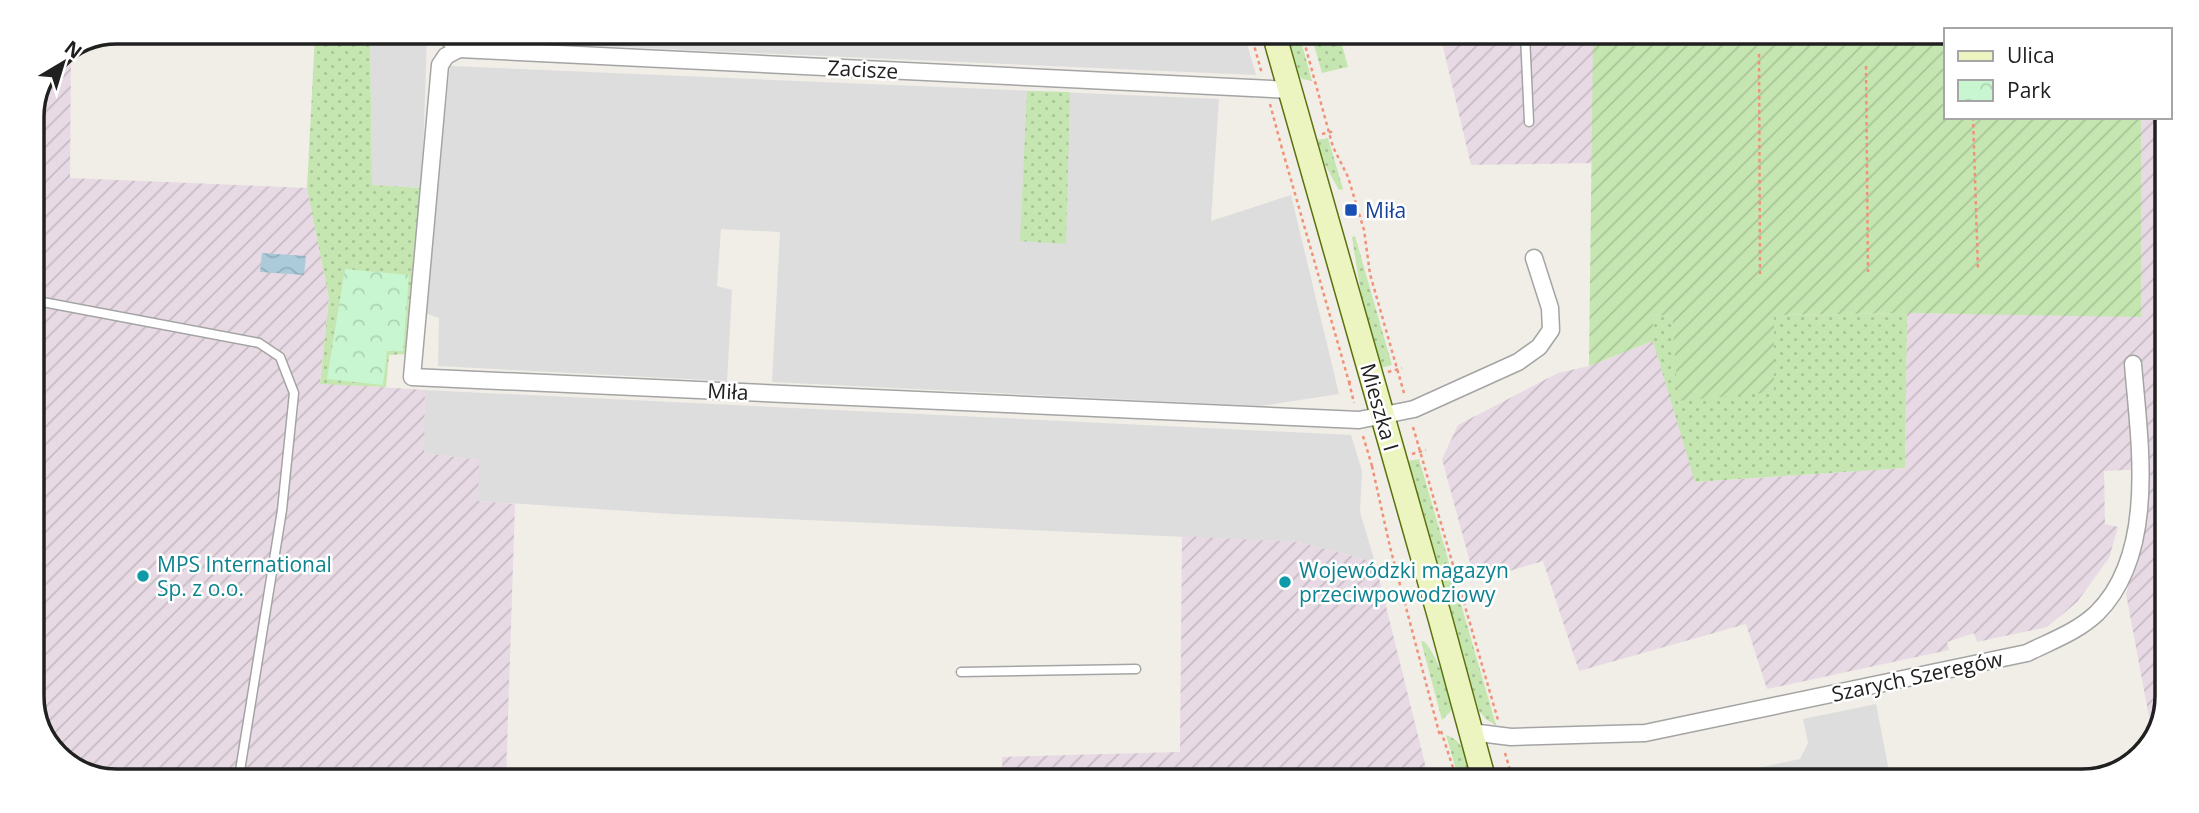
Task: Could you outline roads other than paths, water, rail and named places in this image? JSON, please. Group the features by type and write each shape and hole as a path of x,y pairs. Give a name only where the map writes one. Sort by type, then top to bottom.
{"street":[{"path":"455,44 460,49"},
{"name":"Mieszka I","path":"1277,44 1481,769"},
{"name":"Zacisze","path":"460,49 1290,90"},
{"name":"Miła","path":"460,49 446,56 440,65 412,377 1345,419 1382,417"},
{"path":"1382,417 1414,409 1518,362 1539,347 1551,330 1550,308 1534,258"},
{"name":"Szarych Szeregów","path":"1471,732 1511,737 1646,733 2026,653 2078,628 2098,611 2117,584 2130,556 2142,469 2133,364"}],"lane":[{"path":"1525,44 1529,122"},
{"path":"44,302 259,343 281,357 294,393 282,510 240,769"},
{"path":"961,672 1136,669"}],"water":[{"path":"262,253 306,256 304,275 260,272"}],"place":[{"name":"Miła","path":"1351,210"},
{"name":"MPS International Sp. z o.o.","path":"143,576"},
{"name":"Wojewódzki magazyn przeciwpowodziowy","path":"1285,582"}]}
